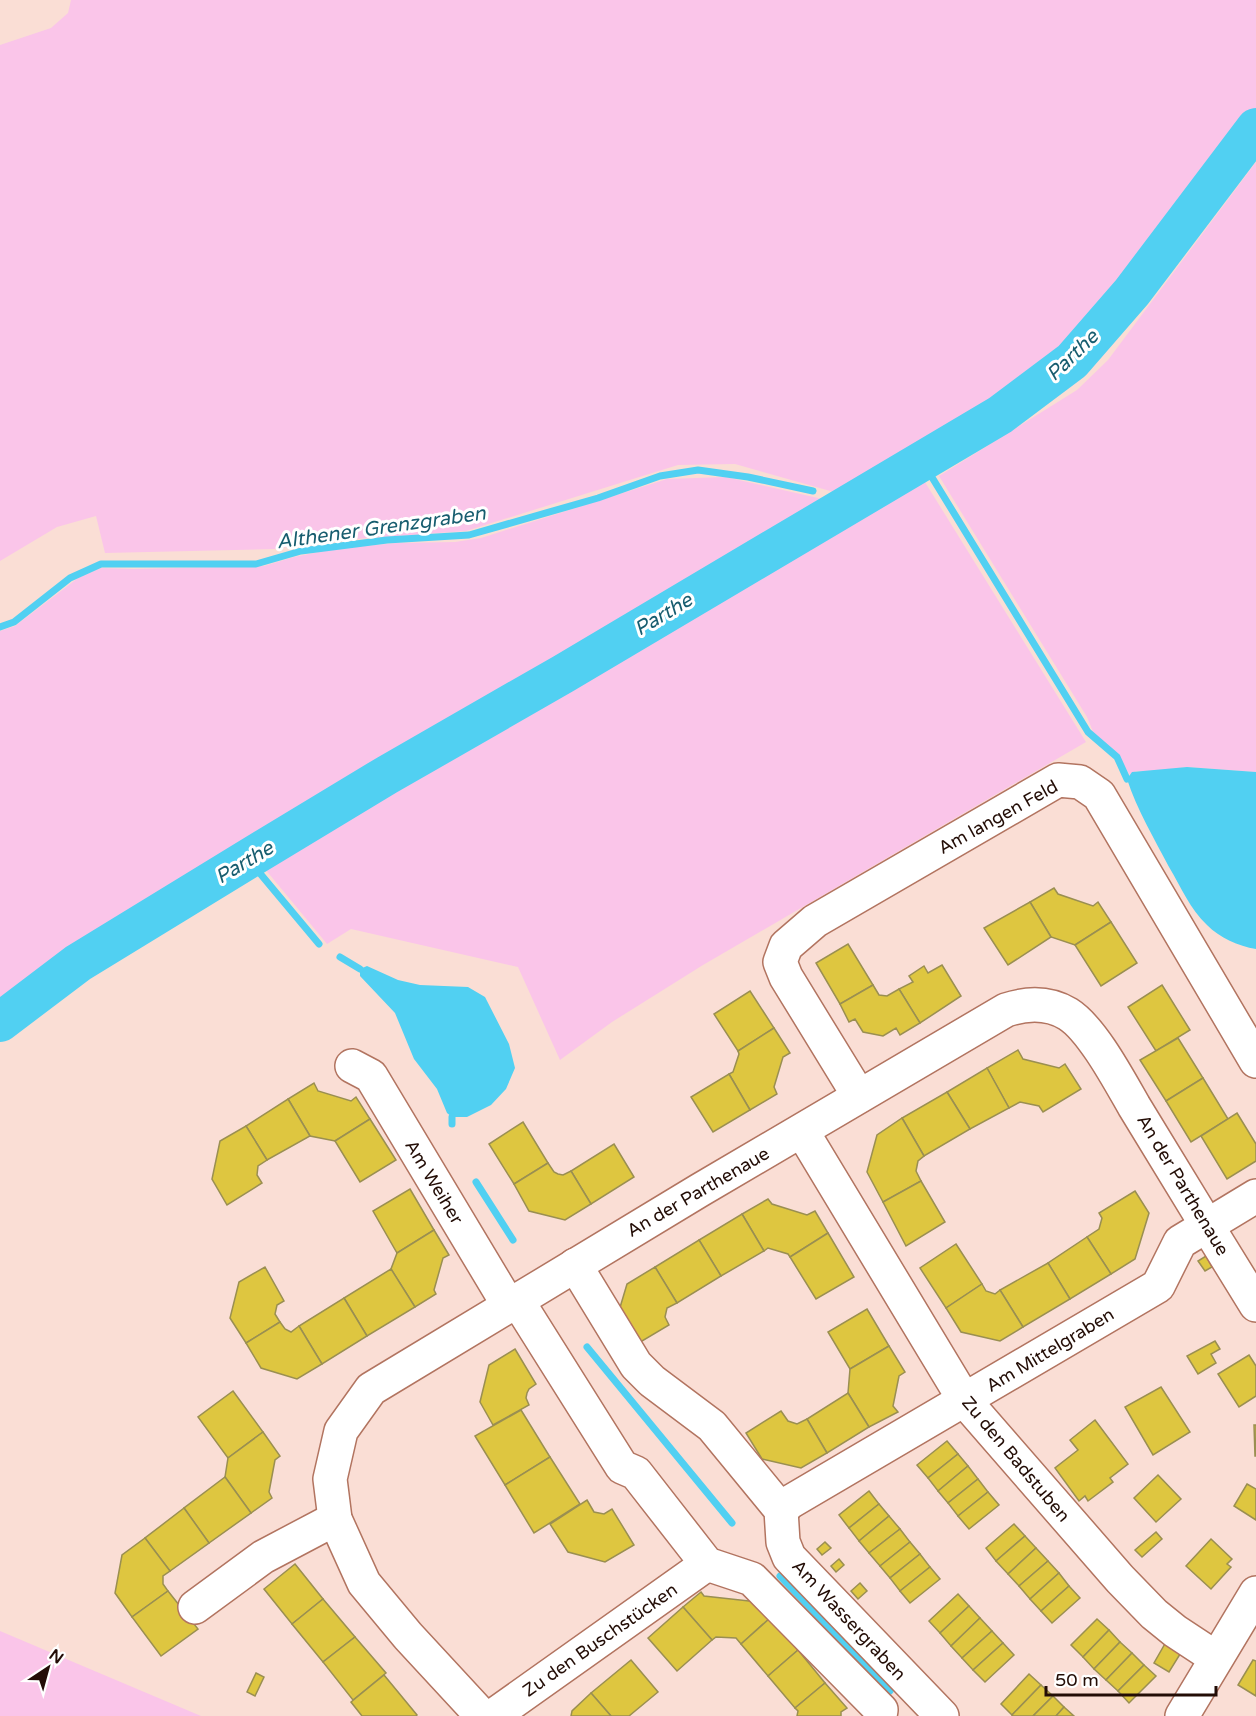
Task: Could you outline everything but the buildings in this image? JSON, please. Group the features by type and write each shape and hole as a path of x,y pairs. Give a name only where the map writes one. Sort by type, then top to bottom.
{"street":[{"name":"Am langen Feld","path":"860,1096 786,977 780,962 786,946 815,921 1058,780 1080,782 1099,795 1256,1061"},
{"name":"An der Parthenaue","path":"482,1716 408,1636 364,1583 335,1519 330,1479 341,1431 371,1389 700,1190 1006,1010 1020,1005 1047,1005 1069,1014 1096,1045 1256,1305"},
{"name":"Am Weiher","path":"352,1066 371,1076 513,1303"},
{"name":"Zu den Badstuben","path":"802,1131 964,1401 1112,1570 1154,1614 1216,1658"},
{"path":"1207,1226 1256,1196"},
{"name":"Am Mittelgraben","path":"781,1510 790,1502 1158,1286 1180,1242 1207,1226"},
{"path":"575,1265 636,1365 652,1382 712,1426 781,1510"},
{"path":"513,1303 622,1467 636,1473 706,1564"},
{"name":"Am Wassergraben","path":"781,1510 783,1542 789,1557 942,1716"},
{"path":"195,1607 263,1557 335,1519"},
{"name":"Am Wassergraben","path":"706,1564 752,1579 881,1710 880,1716"},
{"name":"Zu den Buschstücken","path":"493,1716 706,1564"},
{"path":"1182,1716 1216,1658 1252,1609"}],"shaded area":[{"path":"71,0 1256,0 1256,115 1141,266 1063,360 848,496 735,464 678,465 466,531 328,541 274,549 105,553 96,516 57,527 0,561 0,45 51,28 68,13"},
{"path":"1256,162 1256,772 1187,767 1136,771 1130,775 1113,749 1094,734 1087,717 939,476 1077,390 1108,360"},
{"path":"920,474 1086,742 703,965 612,1022 560,1060 518,967 351,929 327,944 260,863"},
{"path":"726,477 840,503 587,651 189,877 60,960 0,1012 0,631 15,626 78,578 101,568 264,566 334,549 396,543 455,542 481,538 667,479"},
{"path":"0,1631 201,1716 0,1716"}],"water":[{"path":"1187,767 1256,772 1256,949 1223,938 1212,930 1196,912 1146,824 1127,779 1132,772"},
{"path":"367,966 398,980 420,985 468,987 485,997 509,1044 515,1068 506,1089 491,1105 467,1117 452,1117 447,1113 437,1089 414,1059 395,1013 360,976 360,969"}],"waterway":[{"name":"Parthe","path":"0,1022 78,963 248,859 1000,415 1072,361 1132,292 1256,128"},
{"path":"922,461 1088,732 1117,757 1127,779"},
{"name":"Althener Grenzgraben","path":"0,627 14,622 70,578 101,564 256,564 301,551 387,540 469,535 598,498 660,476 698,470 748,477 813,491"},
{"name":"Althener Grenzgraben","path":"840,497 855,500"},
{"path":"248,859 319,944"},
{"path":"340,957 360,969"},
{"path":"452,1117 452,1124"},
{"path":"476,1182 513,1240"},
{"path":"587,1347 732,1523"},
{"path":"780,1576 890,1691"}]}
